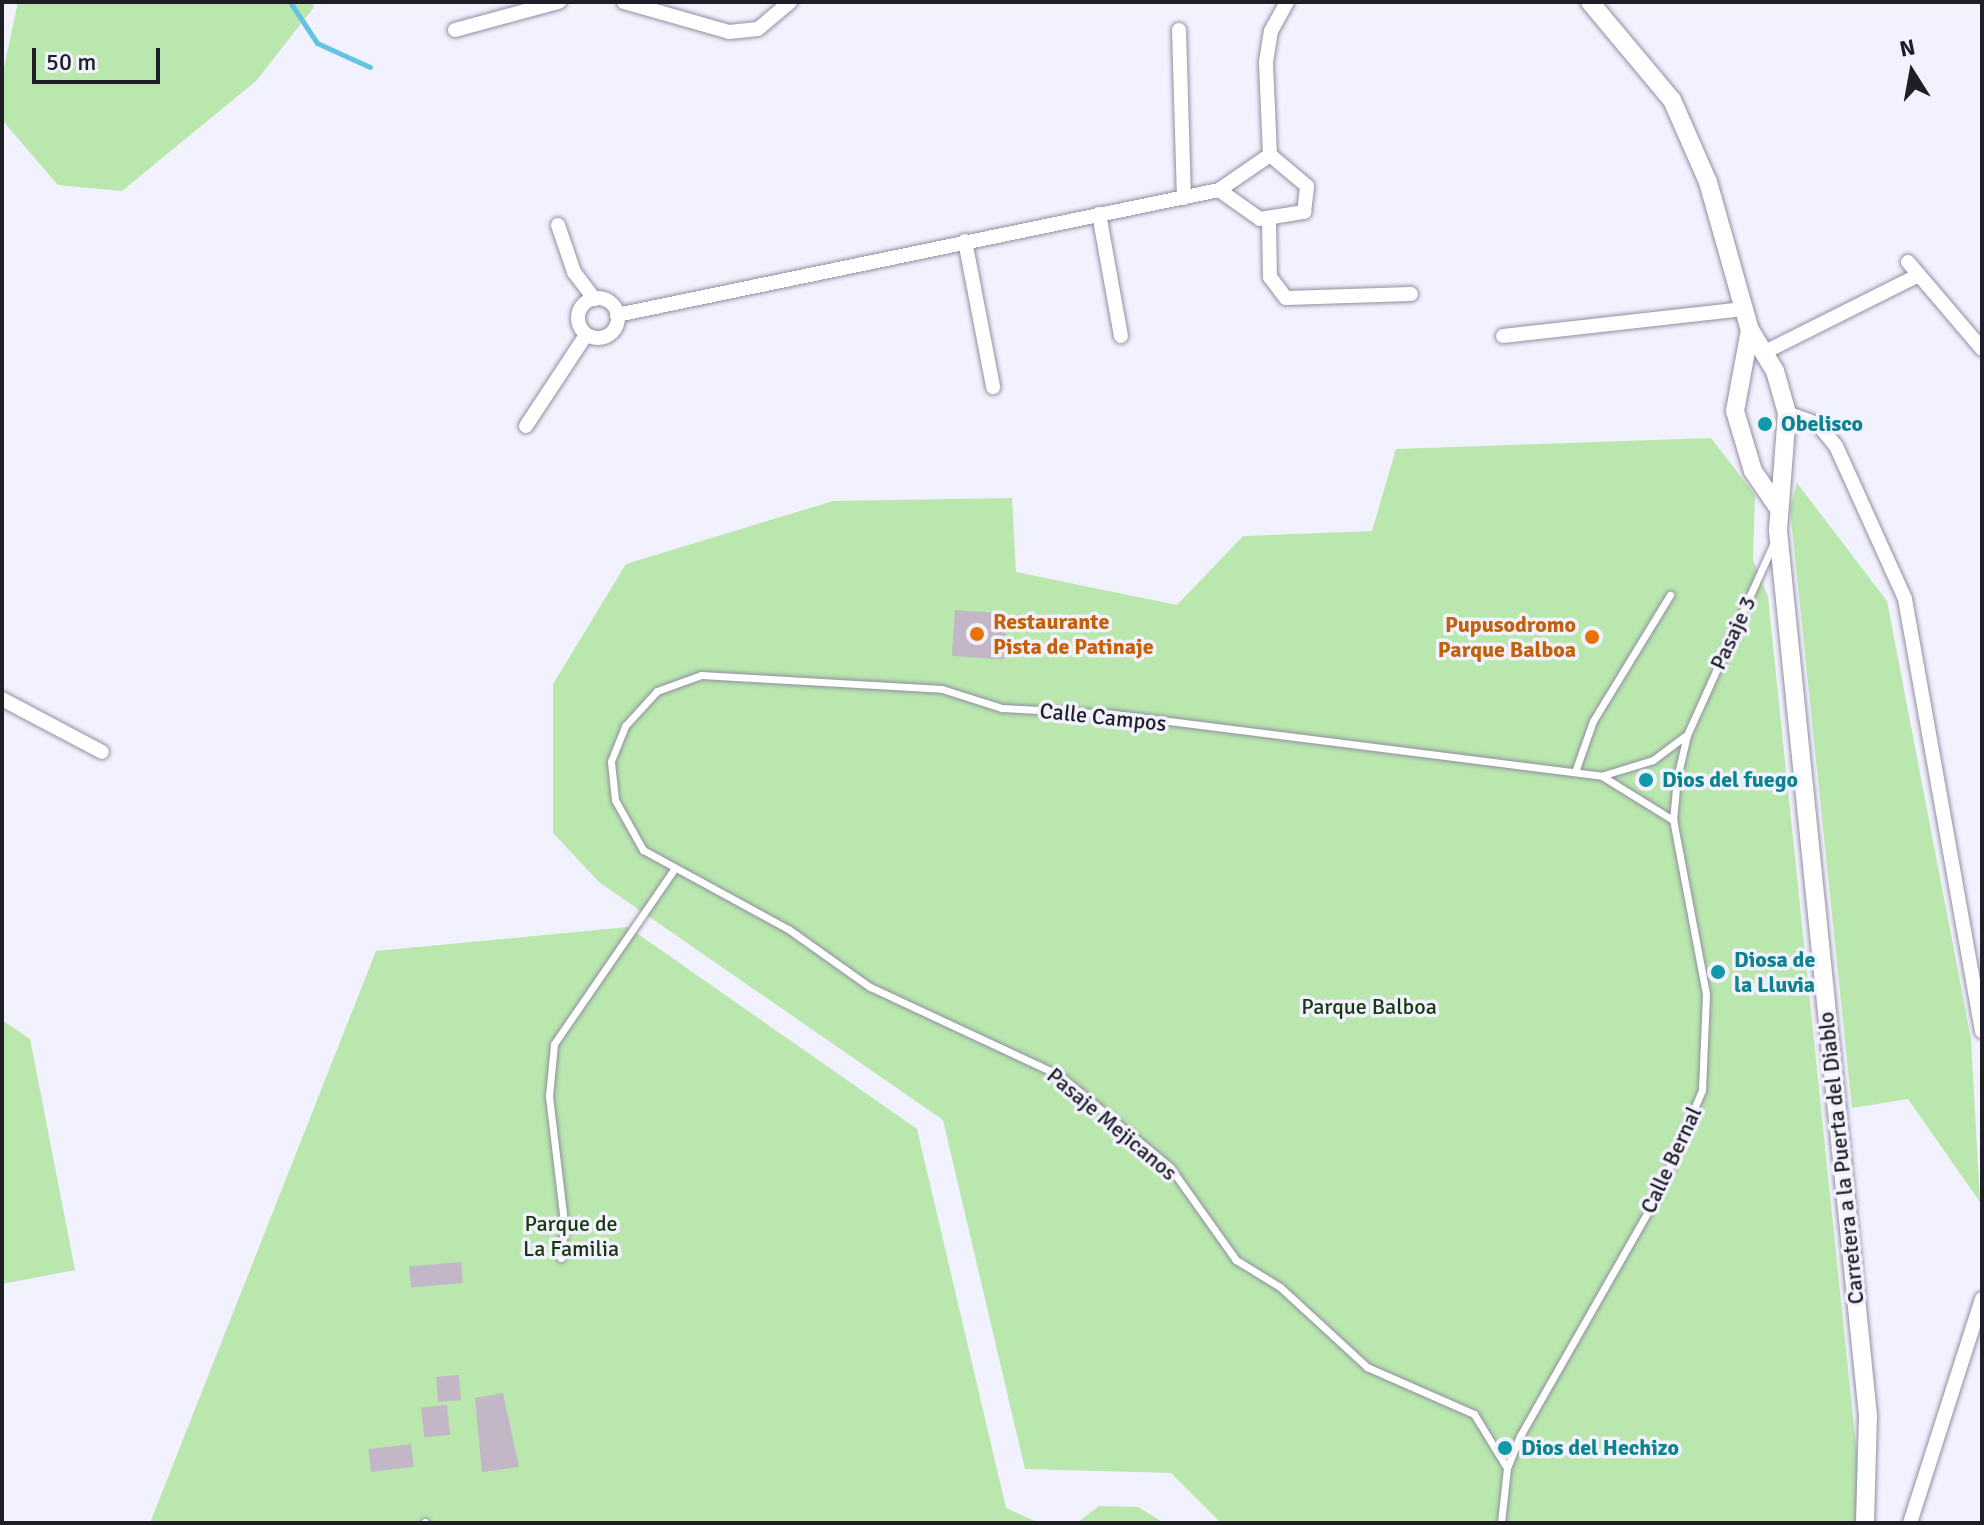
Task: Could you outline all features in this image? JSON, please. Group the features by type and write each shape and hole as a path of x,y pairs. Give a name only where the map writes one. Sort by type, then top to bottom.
{"main road":[{"name":"Carretera a la Puerta del Diablo","path":"1590,2 1672,100 1708,182 1750,330 1765,352 1787,413 1787,469 1777,506 1778,531 1868,1415 1865,1523"},
{"name":"Carretera a la Puerta del Diablo","path":"1750,330 1735,411 1749,462 1777,506"}],"street":[{"path":"455,30 559,2"},
{"path":"624,2 729,32 758,29 790,2"},
{"path":"1270,155 1266,62 1271,31 1287,2"},
{"path":"1179,30 1184,198"},
{"path":"586,335 604,337 617,315 1219,190 1270,155"},
{"path":"1219,190 1269,221 1295,217 1310,200 1297,171 1270,155"},
{"path":"1099,214 1121,336"},
{"path":"1269,221 1270,277 1286,298 1411,294"},
{"path":"558,225 574,272 594,299 609,302 617,315"},
{"path":"965,241 993,387"},
{"path":"1908,262 1982,349"},
{"path":"1765,352 1919,275"},
{"path":"586,335 578,319 594,299"},
{"path":"1503,336 1745,309"},
{"path":"526,426 586,335"},
{"path":"1787,413 1818,424 1836,446 1905,599 1912,666 1982,1031"},
{"path":"2,699 102,752"},
{"path":"1910,1523 1982,1299"}],"lane":[{"name":"Pasaje 3","path":"1687,735 1778,531"},
{"path":"1575,772 1593,721 1670,595"},
{"name":"Calle Campos","path":"625,726 657,691 701,675 942,689 1002,708 1113,714 1602,776"},
{"name":"Pasaje Mejicanos","path":"625,726 611,761 615,800 643,850 673,871 788,929 870,987 1059,1075 1170,1167 1236,1260 1280,1287 1367,1367 1474,1414 1507,1468"},
{"path":"1602,776 1653,760 1687,735"},
{"path":"1602,776 1673,820 1687,735"},
{"name":"Calle Bernal","path":"1507,1468 1668,1175 1702,1090 1706,994 1673,820"},
{"path":"561,1258 564,1222 549,1096 554,1044 673,871"},
{"path":"1501,1523 1507,1468"}],"green space":[{"path":"18,2 313,2 314,7 256,81 122,191 58,185 2,120 2,76"},
{"name":"Parque Balboa","path":"1711,438 1755,495 1753,560 1768,597 1864,1523 1221,1523 1171,1473 1025,1469 943,1120 599,882 553,833 553,684 626,564 833,501 1012,498 1016,572 1177,605 1243,536 1372,531 1396,449"},
{"path":"1797,483 1887,601 1971,1039 1980,1202 1908,1099 1852,1108 1790,509"},
{"name":"Parque de La Familia","path":"628,927 917,1129 1006,1508 1037,1522 1078,1522 1099,1506 1138,1507 1164,1523 150,1523 376,951"},
{"path":"2,1020 30,1039 75,1270 2,1284"}],"building":[{"name":"Restaurante Pista de Patinaje","path":"955,610 1007,614 1004,660 952,656"},
{"path":"461,1262 463,1283 411,1287 409,1267"},
{"path":"459,1375 461,1400 438,1402 436,1377"},
{"path":"503,1393 519,1467 482,1472 475,1398"},
{"path":"447,1405 450,1435 424,1438 421,1408"},
{"path":"411,1444 414,1467 371,1472 368,1449"}],"waterway":[{"path":"290,2 317,43 370,67"}],"place":[{"name":"Obelisco","path":"1765,424"},
{"name":"Restaurante Pista de Patinaje","path":"977,634"},
{"name":"Pupusodromo Parque Balboa","path":"1592,637"},
{"name":"Dios del fuego","path":"1646,780"},
{"name":"Diosa de la Lluvia","path":"1718,972"},
{"name":"Dios del Hechizo","path":"1505,1448"}]}
